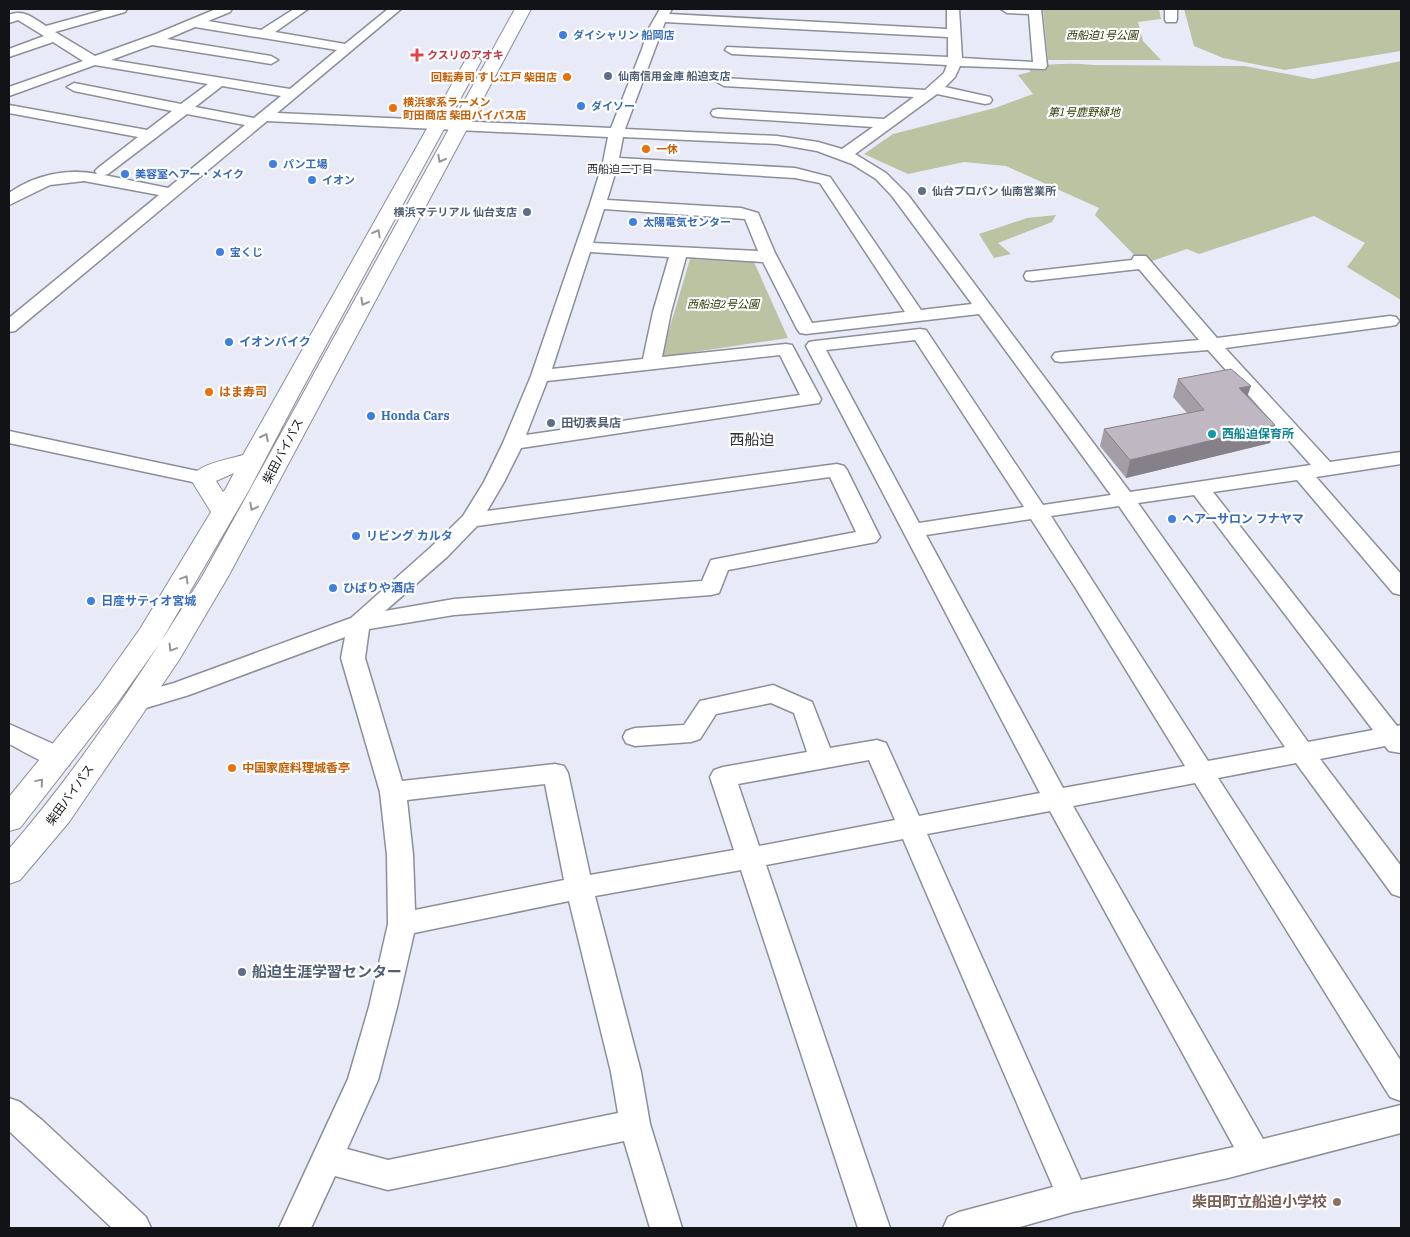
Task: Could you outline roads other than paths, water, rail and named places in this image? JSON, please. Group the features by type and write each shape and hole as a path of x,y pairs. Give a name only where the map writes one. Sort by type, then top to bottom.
{"highway":[{"name":"柴田バイパス","path":"9,871 58,813 136,702 170,653 216,576 506,9"},
{"name":"柴田バイパス","path":"9,819 108,696 150,636 224,513 288,394 447,126 523,9"},
{"path":"224,513 202,478 224,468 253,460"}],"street":[{"path":"9,53 48,34 121,9"},
{"path":"9,92 151,41 226,9"},
{"path":"264,34 302,9"},
{"path":"9,327 395,9"},
{"path":"845,154 950,74 955,60 953,9"},
{"path":"732,50 955,60 1040,66 1035,10 1007,9"},
{"path":"295,1228 363,1080 383,1007 402,924 400,854 393,792 353,658 359,624 384,599 439,552 471,520 494,482 513,442 540,376 598,204 611,162 616,134 649,49 654,30 664,13 742,15 953,33"},
{"path":"13,14 93,61 291,93"},
{"path":"712,137 742,15"},
{"path":"195,23 347,48"},
{"path":"151,41 279,56"},
{"path":"237,84 305,41"},
{"path":"102,171 220,81"},
{"path":"724,82 930,91 985,100"},
{"path":"74,87 183,110 260,120 447,126 792,142 845,154 868,166 892,186 1124,498 1302,753 1401,886"},
{"path":"9,109 150,135"},
{"path":"718,113 885,123"},
{"path":"611,162 795,173 825,180 916,316"},
{"path":"12,194 42,182 73,176 84,176 171,193"},
{"path":"598,204 741,213 752,216 765,260 967,663"},
{"path":"583,247 679,252 765,260"},
{"path":"651,364 662,312 679,252"},
{"path":"765,260 806,329 983,308"},
{"path":"1032,276 1141,262 1324,468"},
{"path":"1061,357 1212,344 1390,321"},
{"path":"1255,1155 1056,799 915,530 815,346 920,334 1038,512 1202,771 1270,883 1401,1087"},
{"path":"513,442 812,399 786,349 540,376"},
{"path":"9,437 202,478"},
{"path":"915,530 1401,458"},
{"path":"136,702 190,686 359,624 454,607 711,588 719,566 869,537 838,470 471,520"},
{"path":"1301,472 1401,588"},
{"path":"1198,487 1398,739"},
{"path":"635,737 691,733 708,707 773,694 804,708 822,759"},
{"path":"9,733 60,758"},
{"path":"402,924 579,888 749,858 1202,771 1302,753 1398,739"},
{"path":"874,1228 723,777 877,749 1073,1197"},
{"path":"393,792 556,773 579,888 626,1072 635,1124 666,1228"},
{"path":"9,1112 32,1130 135,1228"},
{"path":"959,1228 1073,1197 1401,1119"},
{"path":"328,1159 388,1175 635,1124"}],"place":[{"name":"ダイシャリン 船岡店","path":"563,35"},
{"name":"クスリのアオキ","path":"417,55"},
{"name":"仙南信用金庫 船迫支店","path":"608,76"},
{"name":"回転寿司 すし江戸 柴田店","path":"567,77"},
{"name":"ダイソー","path":"581,106"},
{"name":"横浜家系ラーメン 町田商店 柴田バイパス店","path":"393,108"},
{"name":"一休","path":"646,149"},
{"name":"パン工場","path":"273,164"},
{"name":"美容室ヘアー・メイク","path":"125,174"},
{"name":"イオン","path":"312,180"},
{"name":"仙台プロパン 仙南営業所","path":"922,191"},
{"name":"横浜マテリアル 仙台支店","path":"527,212"},
{"name":"太陽電気センター","path":"633,222"},
{"name":"宝くじ","path":"220,252"},
{"name":"イオンバイク","path":"229,342"},
{"name":"はま寿司","path":"209,392"},
{"name":"Honda Cars","path":"371,416"},
{"name":"田切表具店","path":"551,423"},
{"name":"西船迫保育所","path":"1212,434"},
{"name":"ヘアーサロン フナヤマ","path":"1172,519"},
{"name":"リビング カルタ","path":"356,536"},
{"name":"ひばりや酒店","path":"333,588"},
{"name":"日産サティオ宮城","path":"91,601"},
{"name":"中国家庭料理城香亭","path":"232,768"},
{"name":"船迫生涯学習センター","path":"242,972"},
{"name":"柴田町立船迫小学校","path":"1337,1202"}],"district":[{"name":"西船迫二丁目","path":"620,169"},
{"name":"西船迫","path":"752,440"}],"park label":[{"name":"西船迫1号公園","path":"1102,35"},
{"name":"第1号鹿野緑地","path":"1084,112"},
{"name":"西船迫2号公園","path":"723,304"}]}
